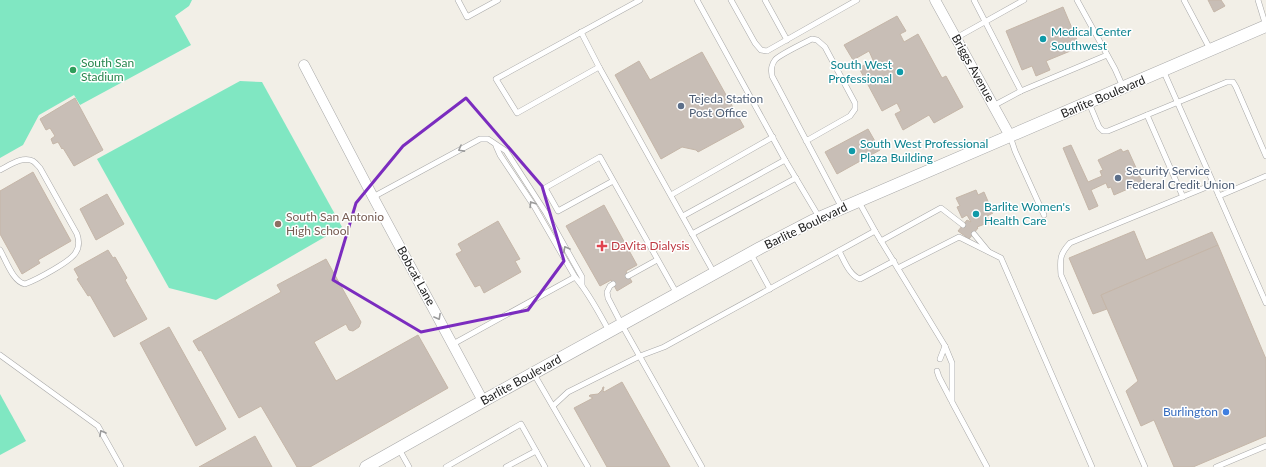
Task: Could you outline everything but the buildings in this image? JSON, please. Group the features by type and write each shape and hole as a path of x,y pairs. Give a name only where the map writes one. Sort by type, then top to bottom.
{"street":[{"name":"Briggs Avenue","path":"935,0 1010,136"},
{"name":"Barlite Boulevard","path":"366,467 714,273 819,218 1266,26"},
{"name":"Bobcat Lane","path":"304,65 483,401"}],"lane":[{"path":"458,0 467,17 498,0"},
{"path":"599,67 517,113 496,79 640,0"},
{"path":"697,0 785,160 819,218"},
{"path":"731,0 754,43 761,50 767,51 858,0"},
{"path":"765,0 787,40"},
{"path":"974,0 1021,91"},
{"path":"956,38 1024,0"},
{"path":"1077,0 1123,88"},
{"path":"1184,0 1210,50"},
{"path":"1258,0 1266,26"},
{"path":"581,32 714,273"},
{"path":"806,141 850,116 855,109 855,103 825,47 818,40 812,40 775,59 771,71 772,76 806,141 842,208"},
{"path":"993,106 1021,91 1107,55"},
{"path":"1163,70 1266,303"},
{"path":"1089,103 1099,127 1103,131 1108,131 1227,82 1233,82 1266,156"},
{"path":"1147,115 1183,197"},
{"path":"1010,136 1015,151 1044,215"},
{"path":"671,195 773,137"},
{"path":"373,197 480,139 488,139 506,151 546,213 582,277 582,284"},
{"path":"496,145 500,155 534,206 575,277 582,284 610,332"},
{"path":"613,180 558,211 545,188 600,157 613,180 657,260 677,294"},
{"path":"683,216 785,160"},
{"path":"0,170 18,161 33,161 40,168 79,239 77,251 74,256 25,284 22,284 13,275 0,250"},
{"path":"1219,196 1266,176"},
{"path":"692,234 796,178"},
{"path":"1145,467 1061,275 1060,259 1064,250 1070,243 1214,184"},
{"path":"858,201 945,346 952,363 952,402"},
{"path":"881,241 941,208 963,225"},
{"path":"553,406 568,392 640,356 664,347 875,230"},
{"path":"974,234 990,253"},
{"path":"898,268 959,237 1001,258 1092,467"},
{"path":"839,250 852,274 856,278 860,279 894,261"},
{"path":"751,253 770,289"},
{"path":"628,276 657,260"},
{"path":"453,344 575,277"},
{"path":"613,284 607,292 608,298 702,467"},
{"path":"940,360 945,346"},
{"path":"0,355 98,426 121,467"},
{"path":"937,371 987,467"},
{"path":"533,373 588,467"},
{"path":"446,467 521,424 545,467"},
{"path":"1216,467 1266,446"},
{"path":"399,449 409,467"},
{"path":"506,467 536,450"}],"highlighted area":[{"path":"466,98 542,186 564,261 528,310 421,332 333,280 356,203 403,146"}],"green space":[{"name":"South San Stadium","path":"0,0 192,0 189,6 175,16 191,45 80,105 74,95 39,115 23,145 0,158"},
{"path":"240,81 262,82 342,227 216,300 169,288 97,159"},
{"path":"0,394 26,441 0,455"}],"place":[{"name":"Medical Center Southwest","path":"1043,39"},
{"name":"South San Stadium","path":"73,70"},
{"name":"South West Professional","path":"900,72"},
{"name":"Tejeda Station Post Office","path":"681,106"},
{"name":"South West Professional Plaza Building","path":"852,151"},
{"name":"Security Service Federal Credit Union","path":"1118,178"},
{"name":"Barlite Women's Health Care","path":"976,214"},
{"name":"South San Antonio High School","path":"278,224"},
{"name":"DaVita Dialysis","path":"602,246"},
{"name":"Burlington","path":"1226,412"}]}
